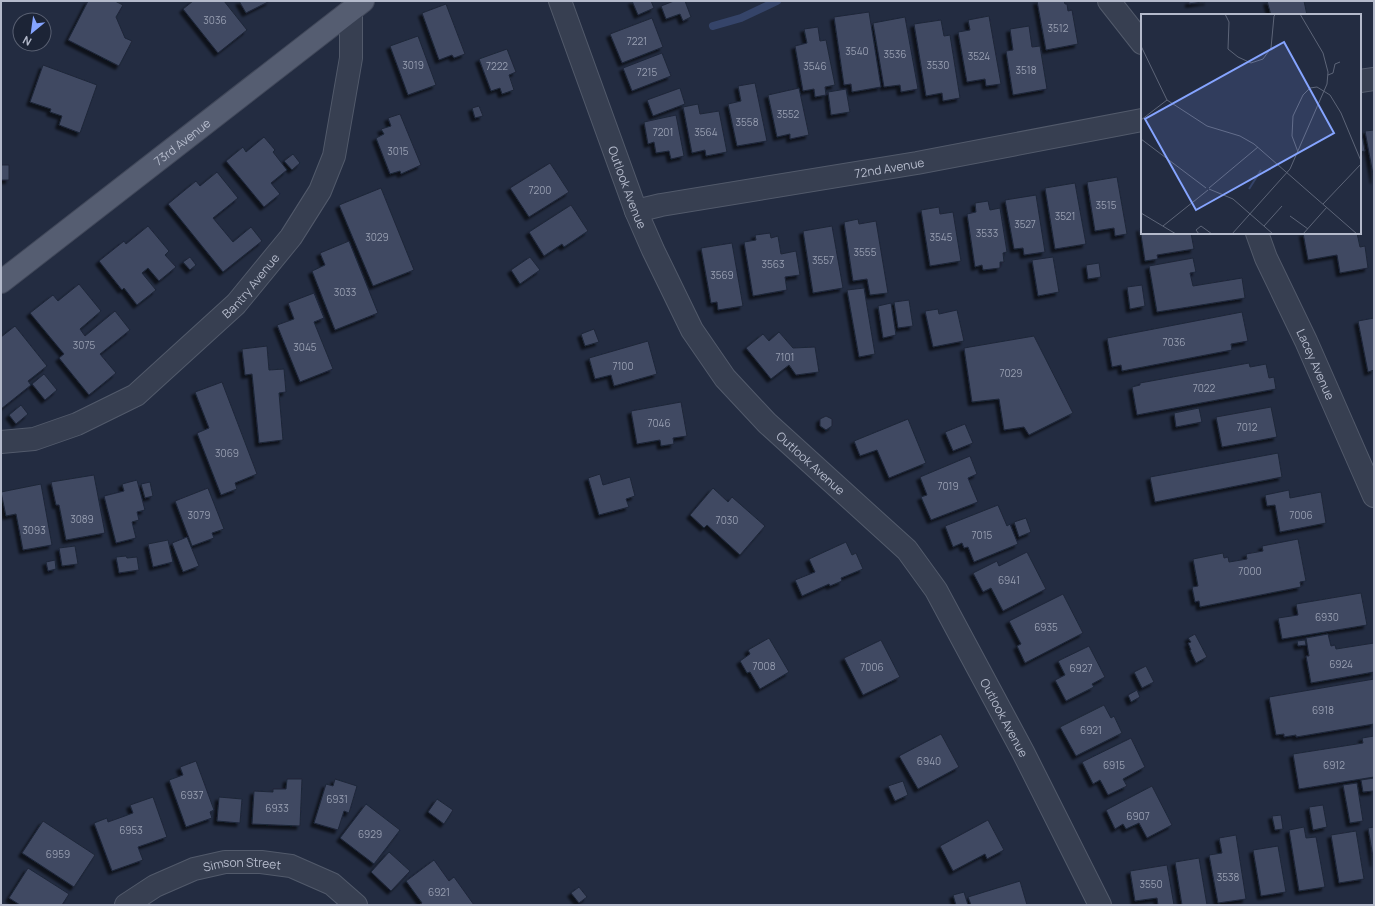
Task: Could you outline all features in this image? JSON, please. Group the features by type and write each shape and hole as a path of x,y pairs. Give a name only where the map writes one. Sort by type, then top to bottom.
{"main road":[{"name":"73rd Avenue","path":"1,282 357,5"}],"street":[{"name":"Outlook Avenue","path":"560,1 636,211 653,250 692,330 724,378 767,423 907,550 936,590 1020,746 1100,905"},
{"path":"1109,1 1141,42"},
{"name":"Bantry Avenue","path":"1,442 34,439 77,424 136,395 236,304 291,237 320,191 334,156 351,58 357,5"},
{"path":"1361,81 1374,79"},
{"name":"72nd Avenue","path":"636,211 662,205 917,163 1141,120"},
{"name":"Lacey Avenue","path":"1257,234 1266,258 1306,341 1374,496"},
{"name":"Simson Street","path":"126,905 155,886 194,869 225,862 261,862 291,866 332,884 356,905"}],"building":[{"path":"88,1 115,1 123,5 116,17 125,38 132,41 119,66 68,40"},
{"path":"193,1 224,1 247,30 218,53 183,9"},
{"path":"239,1 270,1 246,13"},
{"path":"632,1 651,1 654,8 638,15"},
{"path":"674,1 685,1 691,17 683,21 680,14 666,19 661,6"},
{"path":"1037,1 1064,1 1065,4 1067,4 1068,11 1072,10 1078,44 1046,50"},
{"path":"1189,1 1208,1 1189,4"},
{"path":"1267,1 1304,1 1307,14 1271,14"},
{"path":"446,4 465,54 454,58 452,55 439,60 422,13"},
{"path":"869,12 881,87 852,92 851,84 844,85 834,17"},
{"path":"989,16 1001,84 986,86 985,79 967,82 958,32 970,30 968,20"},
{"path":"905,17 918,89 901,92 900,85 884,87 873,23"},
{"path":"652,18 663,47 622,63 610,34"},
{"path":"941,20 944,36 950,35 960,98 943,101 942,93 926,96 914,24"},
{"path":"1029,26 1032,47 1040,46 1047,89 1013,95 1006,51 1013,50 1010,29"},
{"path":"818,27 820,41 826,40 835,85 825,87 826,95 815,97 814,89 803,91 795,46 807,43 804,29"},
{"path":"418,36 436,85 408,95 390,46"},
{"path":"507,49 516,72 509,75 514,90 502,94 500,88 491,91 479,59"},
{"path":"662,53 671,76 632,91 623,68"},
{"path":"43,65 97,85 80,133 59,125 62,116 50,112 51,109 30,102"},
{"path":"755,83 767,141 737,146 728,104 741,101 738,86"},
{"path":"680,88 685,104 653,116 647,100"},
{"path":"799,88 809,135 790,139 790,134 777,137 768,95"},
{"path":"846,89 850,112 831,115 828,92"},
{"path":"698,104 700,114 719,111 727,152 706,156 705,150 692,153 683,107"},
{"path":"479,106 483,116 475,118 472,108"},
{"path":"400,114 421,165 401,174 400,171 390,174 376,138 384,134 381,129 391,126 388,118"},
{"path":"676,115 684,156 671,159 669,151 656,153 654,142 648,144 644,122"},
{"path":"1361,129 1365,151 1361,152"},
{"path":"1374,130 1374,180 1365,131"},
{"path":"264,137 275,150 273,152 287,170 271,183 280,194 264,207 226,161 243,147 246,152"},
{"path":"293,154 300,163 292,170 284,161"},
{"path":"550,163 569,192 529,217 510,188"},
{"path":"1,165 9,165 9,180 1,180"},
{"path":"217,172 238,198 213,218 233,242 251,227 262,241 223,272 168,204 196,181 200,186"},
{"path":"1117,177 1127,234 1115,236 1114,228 1095,231 1087,182"},
{"path":"1075,183 1086,244 1055,249 1045,188"},
{"path":"381,188 414,270 373,286 339,205"},
{"path":"1036,195 1045,252 1024,255 1023,248 1014,249 1005,200"},
{"path":"988,201 990,210 1000,208 1007,252 1003,253 1004,262 1000,262 1000,268 983,270 982,265 975,267 967,214 976,212 975,203"},
{"path":"571,205 588,231 564,247 562,244 544,256 529,232"},
{"path":"939,207 940,214 953,212 961,261 930,266 921,210"},
{"path":"858,219 859,224 876,221 888,293 870,295 867,279 853,281 844,222"},
{"path":"148,226 169,251 165,255 176,267 159,281 148,268 142,273 156,290 137,305 124,288 122,290 99,261 124,241 126,244"},
{"path":"832,226 843,288 813,293 803,231"},
{"path":"1140,228 1141,234 1191,234 1194,249 1157,255 1158,259 1145,261"},
{"path":"770,233 771,238 778,236 781,254 796,251 800,275 785,277 787,290 753,296 744,242 756,240 755,235"},
{"path":"1303,234 1357,234 1360,247 1365,246 1368,268 1340,273 1337,255 1308,260"},
{"path":"349,241 378,313 335,330 312,271 325,265 320,253"},
{"path":"732,243 743,306 718,310 717,302 711,303 701,248"},
{"path":"190,257 196,265 190,270 183,262"},
{"path":"530,257 540,270 520,284 511,270"},
{"path":"1053,257 1059,292 1038,296 1032,260"},
{"path":"1193,258 1196,272 1190,273 1193,286 1242,278 1245,298 1157,312 1149,266"},
{"path":"1099,263 1101,277 1088,279 1086,265"},
{"path":"79,284 101,311 80,329 85,336 115,311 130,330 100,354 116,373 89,395 59,358 64,354 30,313 53,295 58,301"},
{"path":"1142,285 1145,306 1130,309 1127,287"},
{"path":"864,288 875,354 859,357 847,290"},
{"path":"314,293 324,318 314,322 333,369 300,382 277,325 294,319 288,303"},
{"path":"909,300 913,326 898,328 894,302"},
{"path":"891,303 896,335 883,338 878,306"},
{"path":"938,309 939,314 957,310 964,341 933,347 925,311"},
{"path":"1242,312 1248,341 1231,344 1232,350 1122,371 1121,365 1112,367 1107,338"},
{"path":"1374,318 1374,370 1368,372 1358,321"},
{"path":"15,326 47,366 28,381 31,385 1,409 1,337"},
{"path":"594,329 599,342 585,346 581,334"},
{"path":"779,332 793,348 815,347 819,372 796,375 789,365 771,379 746,348 763,334 769,341"},
{"path":"1034,336 1073,413 1029,435 1024,427 1004,430 999,399 972,402 964,348"},
{"path":"648,341 657,374 614,386 611,375 595,379 589,358"},
{"path":"267,346 269,370 284,369 286,392 279,393 283,440 259,443 252,374 245,375 242,349"},
{"path":"1249,363 1250,367 1266,364 1269,378 1274,377 1276,389 1137,415 1132,387 1140,385 1140,383"},
{"path":"44,374 57,390 45,400 32,384"},
{"path":"222,382 257,474 235,483 237,489 221,495 197,433 209,428 195,392"},
{"path":"681,402 687,436 673,438 674,444 661,446 660,440 637,444 631,411"},
{"path":"21,405 28,414 16,424 9,415"},
{"path":"1271,407 1277,437 1222,447 1216,417"},
{"path":"1199,408 1202,422 1176,427 1174,413"},
{"path":"826,416 832,419 832,426 826,430 820,426 820,419"},
{"path":"908,419 926,463 889,478 877,450 860,456 854,441"},
{"path":"965,424 973,443 953,451 945,432"},
{"path":"1278,453 1282,477 1155,502 1150,477"},
{"path":"970,456 977,474 968,478 978,502 931,520 921,497 927,495 920,477"},
{"path":"600,474 603,485 630,477 635,496 626,499 629,507 599,515 588,478"},
{"path":"94,475 105,533 66,540 59,505 56,505 51,482"},
{"path":"137,480 145,510 137,512 139,520 132,522 136,538 116,543 104,496 124,491 122,484"},
{"path":"150,482 153,496 145,498 141,484"},
{"path":"41,484 52,545 23,550 16,514 6,516 1,492"},
{"path":"208,488 224,529 212,533 214,538 192,546 175,501"},
{"path":"713,488 728,502 732,497 765,526 740,555 707,525 704,528 690,515"},
{"path":"1289,490 1290,498 1321,492 1326,523 1280,532 1275,505 1267,506 1265,495"},
{"path":"998,505 1007,526 1010,524 1018,544 974,562 968,547 964,548 962,543 953,547 945,526"},
{"path":"1026,518 1031,532 1019,537 1014,522"},
{"path":"187,537 199,566 183,572 172,543"},
{"path":"1298,539 1306,581 1300,582 1301,587 1200,607 1199,601 1195,602 1192,587 1198,586 1193,559 1223,553 1224,558 1228,557 1229,562 1247,559 1246,554 1263,551 1262,546"},
{"path":"168,540 173,562 153,567 148,544"},
{"path":"846,542 852,555 856,553 863,569 841,578 842,581 830,586 829,584 802,596 795,580 815,572 809,559"},
{"path":"75,546 78,564 62,566 59,548"},
{"path":"1027,552 1046,589 1003,611 991,588 983,592 973,573 997,561 999,566"},
{"path":"126,556 127,558 137,557 139,570 119,573 116,557"},
{"path":"55,560 56,569 48,571 46,562"},
{"path":"1361,593 1367,625 1282,639 1278,618 1298,615 1296,604"},
{"path":"1063,594 1083,633 1025,663 1017,646 1021,644 1009,621"},
{"path":"1195,634 1207,657 1196,663 1188,643 1191,642 1188,638"},
{"path":"1328,634 1331,646 1335,645 1336,649 1374,643 1374,672 1311,683 1306,656 1309,656 1306,638"},
{"path":"769,638 789,672 760,689 750,672 747,673 740,661 750,654 748,650"},
{"path":"881,640 900,677 863,695 844,658"},
{"path":"1305,640 1306,645 1298,646 1297,641"},
{"path":"1089,646 1105,677 1092,684 1094,687 1066,701 1055,680 1065,675 1058,661"},
{"path":"1146,666 1154,682 1142,688 1134,672"},
{"path":"1374,679 1374,724 1296,737 1296,735 1284,737 1284,734 1276,735 1269,697"},
{"path":"1137,690 1140,697 1131,702 1128,695"},
{"path":"1104,705 1111,718 1114,716 1122,733 1076,756 1060,727"},
{"path":"941,734 959,767 918,789 899,756"},
{"path":"1374,736 1374,777 1299,789 1293,754 1363,743 1362,738"},
{"path":"1131,738 1145,767 1123,779 1127,786 1108,795 1100,780 1093,784 1082,762"},
{"path":"196,761 214,810 210,812 212,818 186,827 169,780 183,775 180,767"},
{"path":"1374,778 1374,791 1363,792 1361,780"},
{"path":"287,779 302,779 300,826 252,824 254,791 273,792 273,789 286,789"},
{"path":"335,779 357,786 349,813 344,811 338,830 314,823 326,784 333,786"},
{"path":"903,781 908,795 895,801 888,786"},
{"path":"1357,783 1363,821 1350,823 1343,785"},
{"path":"1152,786 1172,825 1147,838 1139,823 1126,829 1123,824 1115,829 1106,810"},
{"path":"153,797 167,837 138,847 143,860 112,871 94,823 107,818 108,822 133,813 130,805"},
{"path":"219,797 242,799 240,823 217,821"},
{"path":"437,799 453,810 444,824 428,812"},
{"path":"366,804 400,830 374,864 340,838"},
{"path":"1323,805 1327,827 1313,830 1309,807"},
{"path":"1281,815 1283,829 1275,830 1272,816"},
{"path":"988,820 1004,850 987,859 985,854 953,871 940,846"},
{"path":"43,821 95,855 74,887 22,853"},
{"path":"1304,827 1306,838 1316,837 1325,887 1299,891 1289,830"},
{"path":"1374,827 1374,863 1368,828"},
{"path":"1356,831 1364,879 1339,883 1331,835"},
{"path":"1236,835 1246,899 1218,903 1209,855 1222,853 1219,838"},
{"path":"1278,846 1286,892 1261,896 1253,850"},
{"path":"389,852 410,871 391,891 371,872"},
{"path":"1199,858 1207,905 1182,905 1175,862"},
{"path":"434,860 449,881 454,877 474,905 419,905 422,903 406,881"},
{"path":"1167,865 1174,905 1158,905 1157,898 1135,901 1130,871"},
{"path":"28,868 69,894 62,905 20,905 9,898"},
{"path":"1020,881 1027,905 971,905 968,897"},
{"path":"579,887 587,897 579,903 571,893"},
{"path":"964,892 968,905 956,905 953,895"}],"waterway":[{"path":"713,26 741,18 777,1"}]}
